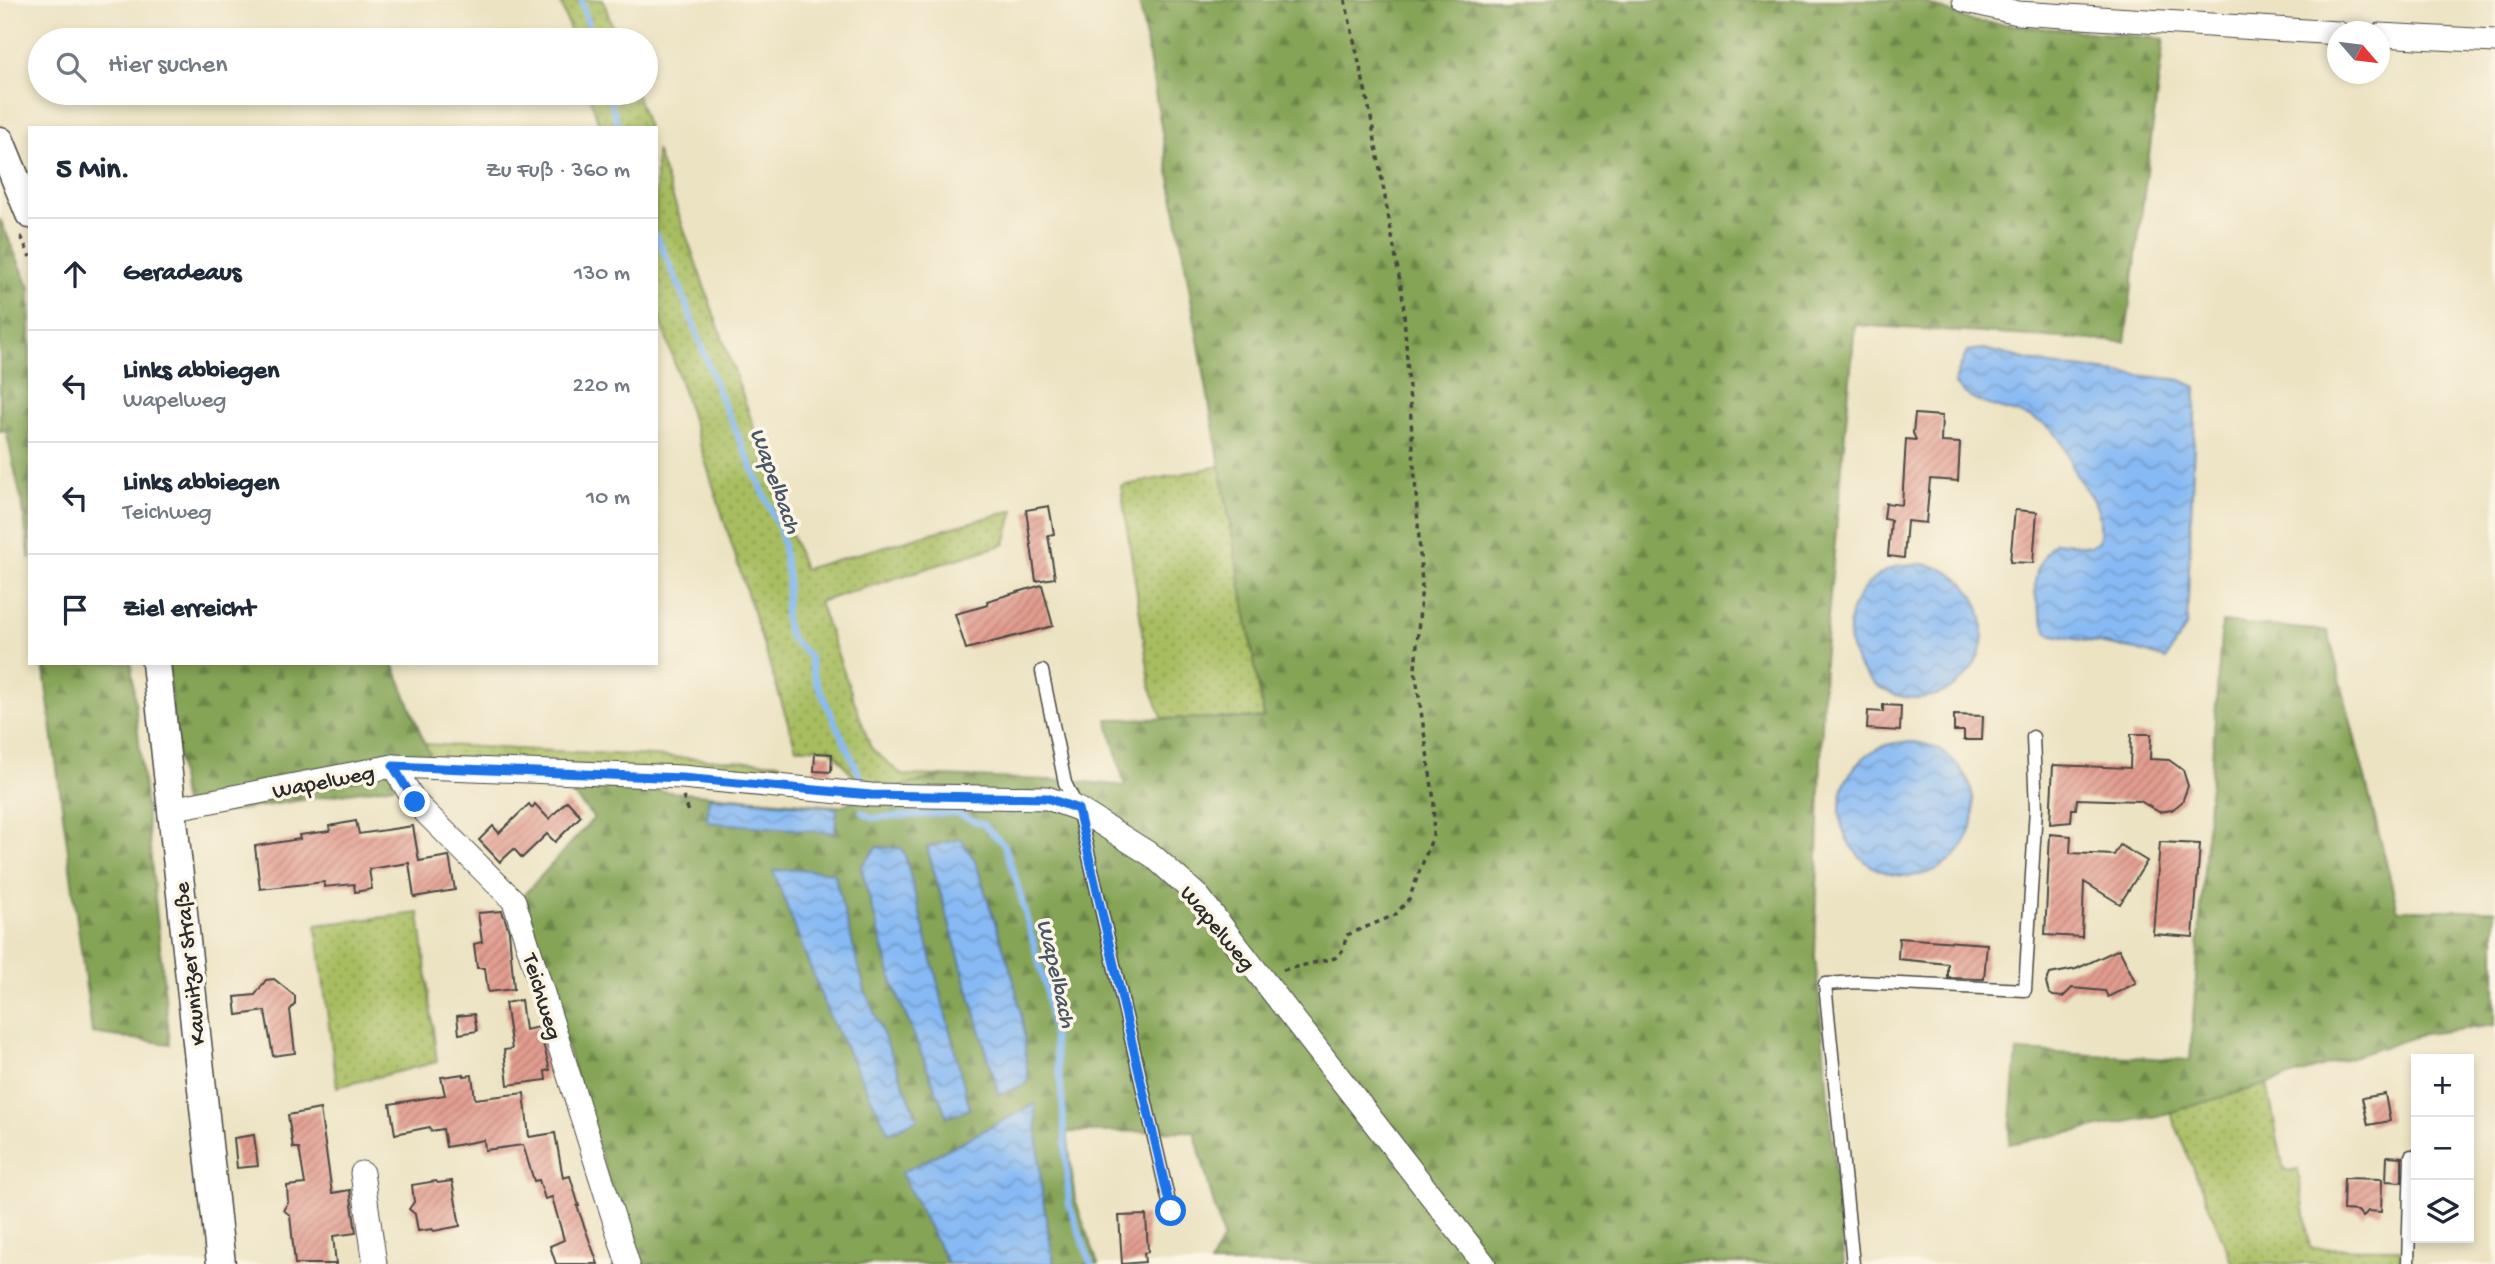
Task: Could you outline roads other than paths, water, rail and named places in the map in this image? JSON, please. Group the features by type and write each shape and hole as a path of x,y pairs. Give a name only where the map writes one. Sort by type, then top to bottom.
{"street":[{"path":"1964,0 2018,13 2327,32"},
{"path":"2390,36 2495,41"},
{"path":"0,141 28,209"},
{"name":"Kaunitzer Straße","path":"156,665 221,1264"},
{"name":"Wapelweg","path":"171,809 393,766 682,778 871,795 1047,798 1078,809 1153,856 1199,897 1484,1264"},
{"name":"Teichweg","path":"393,766 415,802 514,901 628,1264"},
{"path":"362,1172 376,1264"}],"lane":[{"path":"1042,671 1065,783 1078,809 1171,1211"},
{"path":"1853,1264 1825,984 1858,982 2025,990 2036,808 2033,737"},
{"path":"2407,1264 2411,1156"}],"water":[{"path":"1983,349 2050,365 2181,380 2196,387 2187,625 2166,659 2137,650 2048,634 2036,597 2036,575 2040,564 2055,542 2090,546 2099,541 2099,515 2060,440 2051,429 2027,416 1975,400 1954,383 1967,351"},
{"path":"1916,564 1942,569 1963,584 1978,605 1983,631 1978,657 1963,678 1942,693 1916,698 1890,693 1869,678 1854,657 1849,631 1854,605 1869,584 1890,569"},
{"path":"1907,742 1933,747 1954,762 1969,783 1974,809 1969,835 1954,856 1933,871 1907,876 1881,871 1860,856 1845,835 1840,809 1845,783 1860,762 1881,747"},
{"path":"709,797 837,808 835,833 707,822"},
{"path":"961,839 975,861 1013,977 1023,1023 1028,1083 999,1095 927,847"},
{"path":"877,847 901,848 905,855 970,1109 947,1117 893,984 861,867"},
{"path":"799,869 834,873 865,990 918,1119 889,1133 828,1013 773,871"},
{"path":"1035,1104 1042,1194 1054,1264 948,1264 901,1173"}],"waterway":[{"name":"Wapelbach","path":"581,0 589,28"},
{"name":"Wapelbach","path":"612,105 618,126"},
{"name":"Wapelbach","path":"658,239 681,290 718,391 781,532 788,581 785,618 789,636 809,656 815,679 861,778"},
{"name":"Wapelbach","path":"862,812 872,818 955,813 984,825 1004,845 1046,989 1062,1095 1069,1204 1091,1264"}]}
